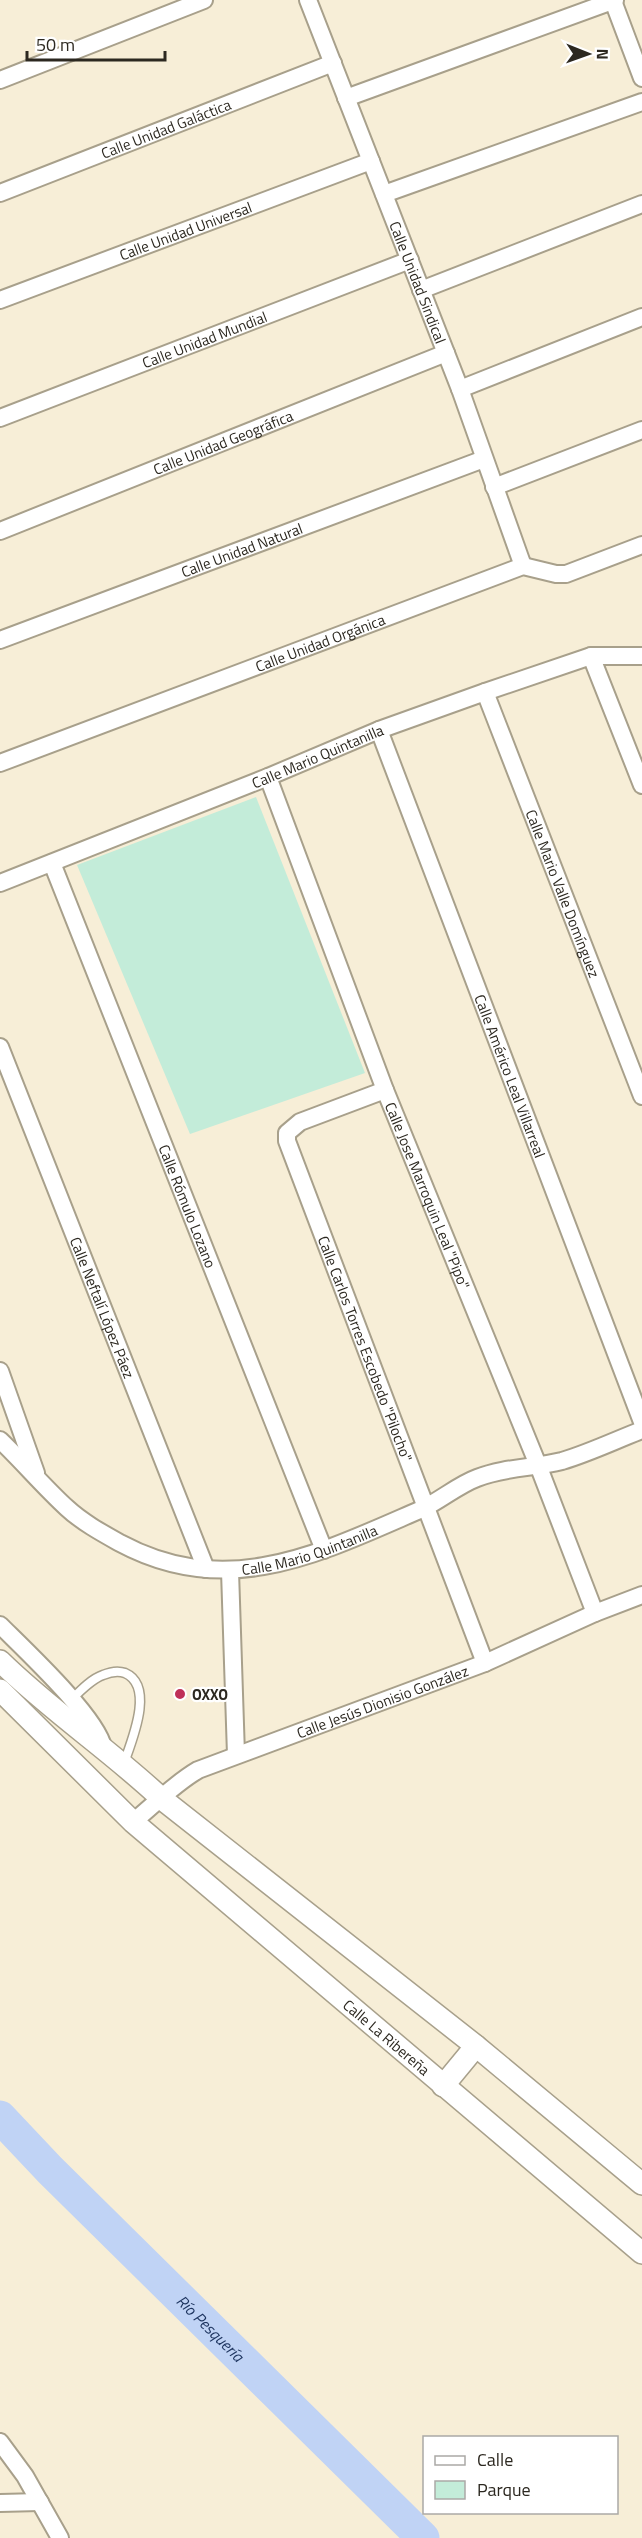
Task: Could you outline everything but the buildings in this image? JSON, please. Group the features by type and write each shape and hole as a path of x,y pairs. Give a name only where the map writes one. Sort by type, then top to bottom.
{"street":[{"path":"0,80 204,0"},
{"name":"Calle Unidad Sindical","path":"311,1 346,98 460,389 523,566"},
{"path":"346,98 614,1 642,78"},
{"name":"Calle Unidad Galáctica","path":"0,192 333,63"},
{"path":"384,194 642,102"},
{"name":"Calle Unidad Universal","path":"0,300 371,161"},
{"path":"421,290 642,204"},
{"name":"Calle Unidad Mundial","path":"0,418 410,260"},
{"path":"460,389 642,317"},
{"name":"Calle Unidad Geográfica","path":"0,531 446,353"},
{"path":"494,487 642,430"},
{"name":"Calle Unidad Natural","path":"0,640 484,459"},
{"path":"523,566 556,574 566,574 642,545"},
{"name":"Calle Unidad Orgánica","path":"0,764 523,566"},
{"path":"591,656 642,785"},
{"name":"Calle Mario Quintanilla","path":"0,883 380,730 485,692 591,656 642,656"},
{"name":"Calle Mario Valle Domínguez","path":"485,692 642,1096"},
{"name":"Calle Américo Leal Villarreal","path":"380,730 642,1422"},
{"name":"Calle Jose Marroquin Leal \"Pipo\"","path":"268,777 385,1090 538,1465 595,1613"},
{"name":"Calle Rómulo Lozano","path":"52,863 324,1550"},
{"name":"Calle Neftalí López Páez","path":"0,1047 206,1569"},
{"name":"Calle Carlos Torres Escobedo \"Pilocho\"","path":"385,1090 300,1122 288,1133 287,1141 485,1663"},
{"path":"0,1371 38,1476"},
{"name":"Calle Mario Quintanilla","path":"0,1440 68,1508 104,1534 139,1553 167,1563 230,1571 280,1564 324,1550 425,1508 476,1478 513,1468 561,1461 642,1430"},
{"path":"230,1571 236,1755"},
{"name":"Calle Jesús Dionisio González","path":"133,1822 162,1799 172,1787 193,1773 485,1663 642,1594"},
{"path":"0,1625 64,1706 103,1747 124,1763 162,1799 476,2046 642,2184"},
{"path":"0,1661 64,1706"},
{"name":"Calle La Ribereña","path":"0,1690 133,1822 642,2253"},
{"path":"442,2086 476,2046"},
{"path":"0,2442 25,2476 60,2538"},
{"path":"0,2503 40,2502"}],"lane":[{"path":"64,1706 100,1675 118,1670 132,1676 140,1691 137,1725 124,1763"}],"green space":[{"path":"256,797 365,1073 190,1134 77,865"}],"waterway":[{"name":"Río Pesquería","path":"0,2117 50,2170 423,2538"}],"place":[{"name":"OXXO","path":"180,1694"}]}
